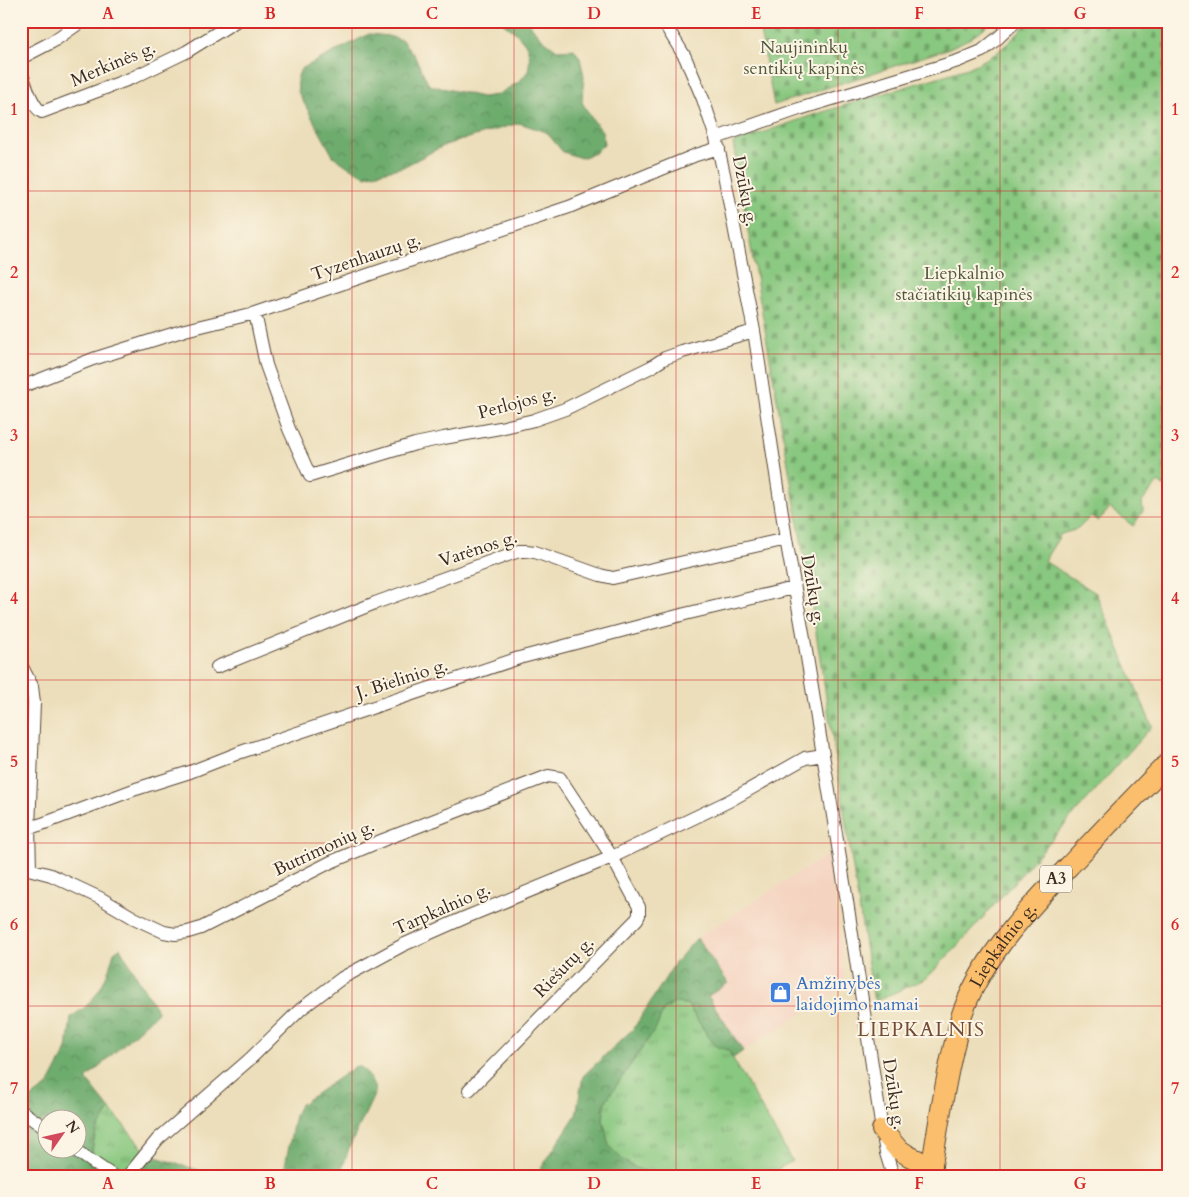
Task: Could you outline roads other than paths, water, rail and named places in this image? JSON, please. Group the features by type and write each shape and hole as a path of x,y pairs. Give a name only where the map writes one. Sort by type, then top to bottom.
{"main road":[{"name":"Liepkalnio g.","path":"931,1171 939,1117 963,1010 970,993 988,962 1052,883 1126,804 1168,763"},
{"path":"882,1130 898,1149 931,1171"}],"street":[{"path":"21,58 52,42 82,21"},
{"name":"Merkinės g.","path":"21,72 34,105 38,111 42,112 132,78 186,52 236,21"},
{"name":"Dzūkų g.","path":"663,21 685,57 703,99 718,143 754,331 786,539 846,895 882,1130 893,1176"},
{"name":"Tyzenhauzų g.","path":"21,387 93,359 185,330 255,313 569,208 696,155 718,143 799,109 958,61 982,51 1016,21"},
{"name":"Perlojos g.","path":"255,313 266,365 289,429 310,476 415,444 534,420 566,409 651,367 665,358 754,331"},
{"name":"Varėnos g.","path":"217,667 375,603 519,551 535,552 600,576 613,578 786,539"},
{"name":"J. Bielinio g.","path":"29,828 136,789 190,772 241,752 519,658 650,623 794,588"},
{"path":"21,665 32,686 34,703 29,828 25,868"},
{"name":"Tarpkalnio g.","path":"128,1176 158,1139 250,1060 301,1009 342,978 403,945 612,857 729,801 805,758 823,755"},
{"name":"Butrimonių g.","path":"25,868 51,875 80,888 134,918 164,932 175,934 188,932 201,928 331,862 548,776 560,778 612,857"},
{"name":"Riešutų g.","path":"469,1090 639,915 639,906 612,857"},
{"path":"21,1111 38,1123"},
{"path":"88,1159 113,1176"}],"place":[{"name":"Amžinybės laidojimo namai","path":"780,993"}],"district":[{"name":"LIEPKALNIS","path":"921,1029"}],"park label":[{"name":"Naujininkų sentikių kapinės","path":"804,57"},
{"name":"Liepkalnio stačiatikių kapinės","path":"964,283"}]}
